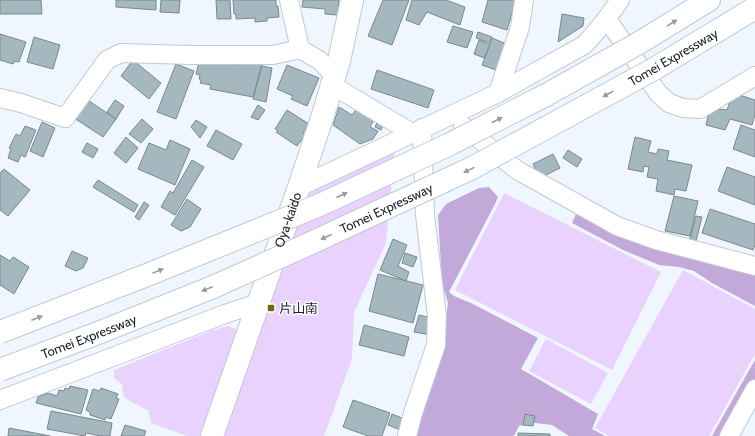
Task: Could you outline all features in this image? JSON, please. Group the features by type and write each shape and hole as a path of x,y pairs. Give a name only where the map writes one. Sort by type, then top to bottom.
{"main road":[{"name":"Oya-kaido","path":"212,436 323,115 339,61 352,0"},
{"path":"0,332 147,276 322,204 450,144 539,99 639,43 709,0"},
{"name":"Tomei Expressway","path":"0,370 213,287 312,243 472,168 654,69 755,8"}],"street":[{"path":"289,0 300,49"},
{"path":"498,93 520,27 524,0"},
{"path":"299,187 498,93 584,45 607,19 620,0"},
{"path":"607,19 658,93 669,103 683,108 700,109 755,76"},
{"path":"0,98 21,103 66,118 107,60 121,54 273,54 300,49 319,60 333,81 417,131"},
{"path":"450,116 517,170 617,226 656,240 755,266"},
{"path":"407,436 413,413 436,345 437,316 417,131"},
{"path":"0,400 225,314 258,303"},
{"path":"729,436 755,389"}],"shaded area":[{"path":"396,136 386,243 354,312 352,359 324,436 221,436 311,174"},
{"path":"489,187 498,197 449,292 454,296 473,304 538,338 521,369 598,414 592,429 605,436 569,436 552,425 535,423 519,426 514,436 417,436 417,426 445,327 448,303 442,283 438,215 446,204 479,188"},
{"path":"504,193 661,272 612,370 455,290"},
{"path":"576,214 636,242 755,265 755,306 712,283 694,271 679,267 659,265 623,250 572,223"},
{"path":"683,270 755,309 755,354 709,436 609,436 595,428"},
{"path":"228,326 240,331 206,436 187,436 151,423 149,411 128,400 123,395 122,384 114,378 114,370 213,330"},
{"path":"546,339 608,373 591,404 529,371"},
{"path":"755,360 755,389 734,436 712,436"}],"building":[{"path":"0,0 41,0 42,14 0,14"},
{"path":"116,0 156,0 156,10 116,7"},
{"path":"161,0 180,0 179,13 160,12"},
{"path":"216,0 230,0 231,19 217,19"},
{"path":"233,0 276,0 279,17 267,18 267,21 255,22 255,18 236,19"},
{"path":"303,0 339,0 338,15 325,14 325,9 302,7"},
{"path":"383,0 409,0 392,45 368,36"},
{"path":"412,0 446,0 465,7 460,25 427,12 419,25 406,20"},
{"path":"488,0 516,0 507,30 482,22"},
{"path":"562,14 584,18 583,26 558,42"},
{"path":"453,26 473,32 467,48 447,42"},
{"path":"478,32 492,37 490,43 476,38"},
{"path":"0,34 26,42 19,62 15,61 13,64 0,60"},
{"path":"34,37 60,45 53,69 27,62"},
{"path":"492,38 509,45 499,71 482,65"},
{"path":"479,40 490,45 484,58 474,54"},
{"path":"133,60 161,83 149,99 121,76"},
{"path":"247,61 262,64 253,97 210,89 211,85 200,83 200,75 196,74 199,62 215,62 238,65 239,63 246,64"},
{"path":"176,64 194,71 176,119 157,112"},
{"path":"287,65 319,78 307,106 291,99 293,96 277,89"},
{"path":"262,66 272,68 266,102 253,99"},
{"path":"377,70 434,90 428,108 371,89"},
{"path":"733,93 755,100 755,115 752,125 730,119 725,130 706,125 710,108 727,110"},
{"path":"86,99 116,119 103,137 74,118"},
{"path":"115,100 124,106 116,119 107,112"},
{"path":"258,105 265,110 258,120 251,117"},
{"path":"339,107 352,115 358,107 375,118 370,127 378,131 373,139 360,144 333,125"},
{"path":"287,110 309,124 303,133 306,134 297,146 276,132 278,130 275,129"},
{"path":"142,119 153,129 141,143 129,134"},
{"path":"196,120 207,127 200,138 191,127"},
{"path":"378,120 385,122 381,130 375,127"},
{"path":"42,122 55,128 43,157 30,151"},
{"path":"741,125 755,130 755,157 733,149"},
{"path":"25,126 36,130 25,157 21,155 18,162 8,158 11,149 9,148 16,134 20,136"},
{"path":"216,130 242,144 233,160 207,146"},
{"path":"126,137 138,148 126,163 114,153"},
{"path":"635,137 651,141 648,152 657,154 658,149 669,151 667,160 692,165 686,191 675,189 674,195 656,191 658,179 647,177 649,167 644,166 643,172 628,169"},
{"path":"170,140 190,149 175,185 138,169 149,143 166,150"},
{"path":"87,143 98,149 93,158 82,152"},
{"path":"568,150 582,159 577,167 563,158"},
{"path":"553,154 560,168 540,178 533,164"},
{"path":"192,160 204,167 175,215 161,207 170,191 173,193"},
{"path":"727,167 755,177 755,205 718,191"},
{"path":"4,169 30,190 8,216 0,210 0,173"},
{"path":"98,180 138,205 134,212 93,187"},
{"path":"674,196 698,201 690,236 665,231"},
{"path":"187,199 201,209 190,227 181,231 171,225"},
{"path":"144,202 149,205 139,220 135,217"},
{"path":"710,209 755,224 755,245 753,250 702,233"},
{"path":"696,216 702,217 696,241 690,239"},
{"path":"393,239 407,245 398,266 409,272 406,281 380,270"},
{"path":"72,251 88,258 83,268 76,271 65,266"},
{"path":"405,253 417,257 413,267 402,263"},
{"path":"0,255 10,261 13,257 29,267 14,294 0,285"},
{"path":"378,274 423,285 413,323 369,311"},
{"path":"419,315 432,318 431,335 414,332"},
{"path":"364,325 409,337 404,356 359,345"},
{"path":"70,386 88,390 81,414 36,403 38,397 48,393 57,396 59,390 64,391 65,388 69,389"},
{"path":"101,388 118,394 116,398 119,399 111,419 106,417 105,420 90,415 90,412 86,410 93,389 100,391"},
{"path":"353,400 390,413 382,436 368,436 343,427"},
{"path":"51,411 112,423 110,436 86,433 85,436 47,429"},
{"path":"392,414 407,420 403,431 388,425"},
{"path":"525,414 535,416 533,426 523,425"},
{"path":"125,425 146,431 144,436 121,436"},
{"path":"9,428 50,436 8,436"},
{"path":"518,433 550,434 550,436 518,436"}],"place":[{"name":"片山南","path":"271,308"}]}
